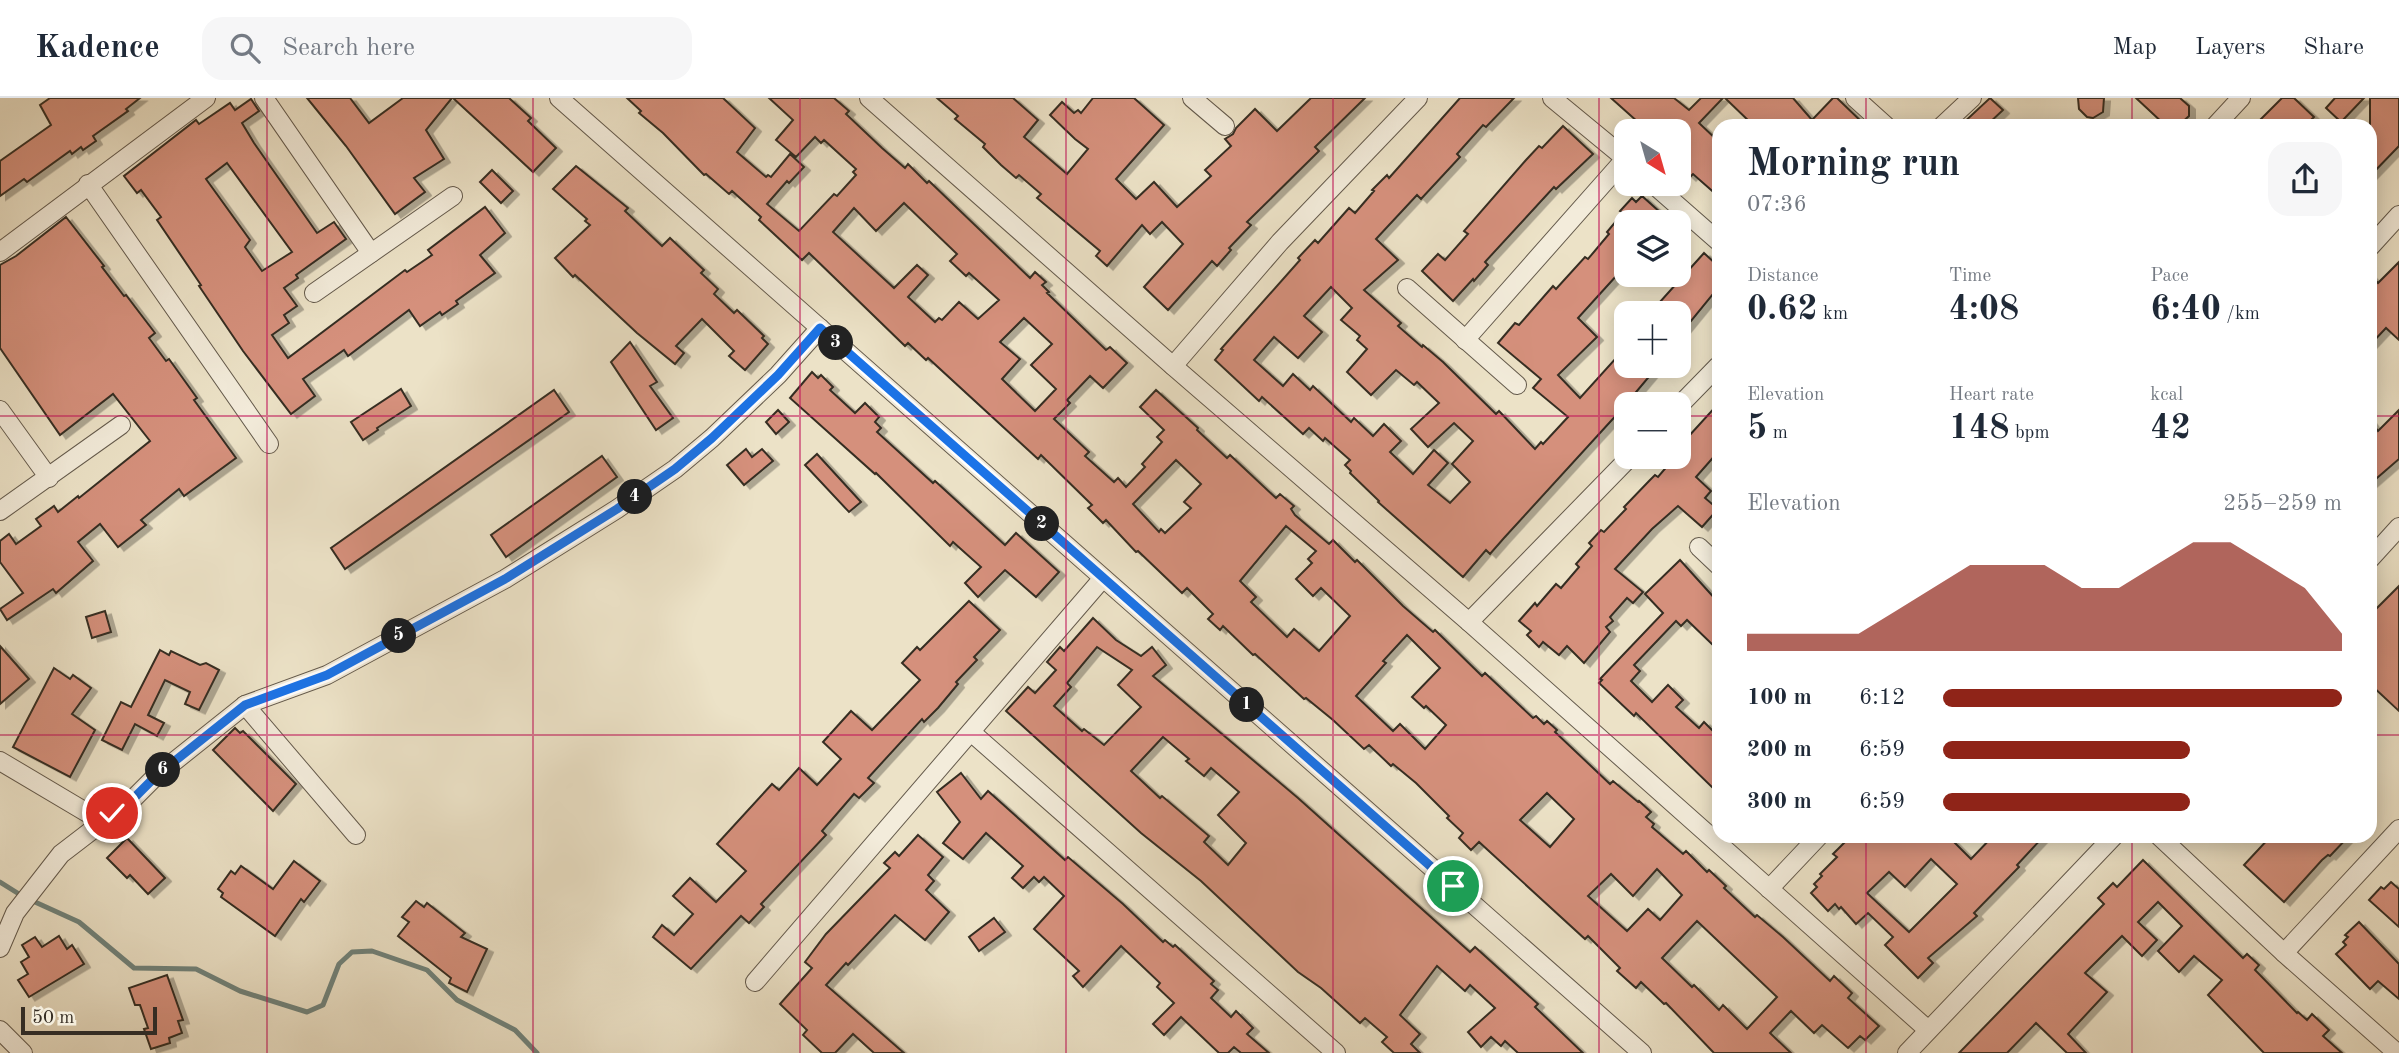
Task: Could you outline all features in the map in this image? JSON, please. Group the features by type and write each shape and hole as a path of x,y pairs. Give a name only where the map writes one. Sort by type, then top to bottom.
{"street":[{"path":"0,252 206,98"},
{"path":"264,98 371,253"},
{"path":"559,98 1634,1050"},
{"path":"869,98 1172,366 1469,622 1712,838"},
{"path":"1192,98 1224,126"},
{"path":"1172,366 1280,242 1418,98"},
{"path":"1552,98 1614,150"},
{"path":"1855,98 1878,119"},
{"path":"1950,119 1972,98"},
{"path":"2222,119 2241,98"},
{"path":"1465,340 1614,171"},
{"path":"88,184 269,444"},
{"path":"314,293 453,196"},
{"path":"1667,196 1712,236"},
{"path":"2377,239 2399,215"},
{"path":"1407,288 1517,385"},
{"path":"0,948 15,913 61,854 134,798 156,776 245,705 327,675 505,579 617,509 675,469 712,438 778,375 820,328"},
{"path":"1691,394 1712,372"},
{"path":"0,410 49,478"},
{"path":"0,512 121,425"},
{"path":"1469,622 1618,469"},
{"path":"2377,551 2399,527"},
{"path":"1699,547 1712,559"},
{"path":"755,982 1103,578"},
{"path":"245,705 356,835"},
{"path":"971,732 1336,1053"},
{"path":"0,761 101,821"},
{"path":"2284,953 2399,829"},
{"path":"1717,843 1927,1030"},
{"path":"1769,889 1812,843"},
{"path":"1907,1053 2107,843"},
{"path":"2166,843 2284,953 2398,1053"},
{"path":"0,1030 23,1053"}],"building":[{"path":"50,98 140,98 126,109 128,111 93,136 96,141 83,150 81,147 72,154 70,151 27,182 24,179 0,196 0,161 51,125 40,105"},
{"path":"307,98 350,98 369,123 403,98 452,98 426,130 444,159 414,178 425,192 395,214"},
{"path":"453,98 509,98 531,118 528,121 556,148 533,172"},
{"path":"627,98 723,98 755,128 737,152 766,177 771,177 790,154 804,167 789,183 787,181 767,204 799,231 834,194 837,196 856,175 853,172 856,169 824,140 821,143 815,137 796,157 776,140 793,120 769,98 834,98 849,111 846,114 882,148 905,168 908,164 927,183 929,181 1030,278 1035,272 1046,282 1042,285 1049,292 1047,293 1106,350 1110,347 1127,363 1103,388 1090,376 1067,400 1070,403 1054,419 1089,452 1085,456 1114,482 1118,478 1126,487 1145,467 1142,464 1162,442 1157,437 1164,430 1140,407 1156,390 1227,458 1230,455 1276,498 1280,494 1294,506 1291,509 1295,515 1329,544 1333,540 1355,562 1357,560 1403,606 1433,632 1435,630 1482,676 1485,673 1533,718 1536,716 1544,724 1547,721 1557,730 1555,732 1610,784 1613,781 1639,801 1651,812 1646,817 1654,824 1652,827 1683,854 1686,851 1707,872 1709,870 1755,917 1757,915 1783,937 1830,981 1834,976 1852,993 1848,998 1879,1026 1865,1040 1860,1036 1848,1048 1822,1025 1814,1033 1791,1011 1770,1033 1791,1053 1714,1053 1666,1003 1641,982 1636,988 1617,971 1620,968 1588,936 1585,939 1479,842 1471,850 1459,838 1463,833 1416,783 1393,764 1391,766 1369,745 1364,749 1253,655 1223,626 1220,630 1208,619 1213,614 1187,588 1182,593 1136,552 1106,520 1103,523 1088,508 1092,505 1041,455 1038,459 928,358 926,360 908,343 905,346 809,253 802,260 732,191 729,194 704,175 639,113 641,111","holes":["904,203 957,254 950,261 966,276 969,273 999,300 978,319 959,302 942,320 939,318 935,322 908,297 928,275 917,265 894,288 833,232 854,208 876,231","1024,318 1052,344 1031,365 1056,389 1035,411 1002,379 1020,359 1000,342","1176,460 1201,484 1184,502 1191,508 1165,533 1161,529 1159,532 1133,504","1286,526 1316,551 1308,559 1312,563 1296,579 1313,596 1321,588 1350,616 1319,651 1294,629 1287,637 1251,602 1256,597 1240,581","1407,635 1440,668 1412,697 1446,725 1425,749 1400,724 1393,731 1356,696 1386,663 1383,661","1547,793 1574,819 1550,847 1520,820","1657,869 1682,895 1660,920 1648,909 1627,931 1588,896 1611,874 1633,896","1697,921 1777,997 1747,1029 1723,1005 1719,1010 1694,985 1692,987 1662,958"]},
{"path":"937,98 1013,98 1038,120 1024,137 1067,174 1088,149 1050,115 1062,102 1074,113 1078,110 1081,113 1093,98 1134,98 1164,125 1116,179 1136,199 1154,182 1177,207 1211,176 1205,170 1231,146 1225,139 1233,134 1255,109 1277,131 1311,98 1365,98 1315,147 1319,151 1247,222 1251,225 1229,248 1231,250 1217,266 1212,261 1168,310 1144,287 1183,244 1162,222 1150,234 1142,225 1107,266 1096,256 1100,251 1037,198 1041,194 1019,175 1016,178 1001,165 983,147 985,144 955,119 958,116"},
{"path":"1460,98 1514,98 1486,127 1483,125 1457,154 1460,157 1421,199 1417,195 1376,239 1398,260 1364,290 1401,323 1398,326 1443,362 1496,414 1499,411 1535,449 1568,417 1533,388 1541,379 1498,343 1515,323 1519,325 1553,286 1556,289 1585,257 1588,259 1614,224 1614,278 1578,318 1597,337 1558,375 1580,398 1614,360 1614,378 1648,378 1636,392 1614,392 1614,418 1490,554 1486,550 1463,577 1378,502 1350,473 1345,465 1350,460 1325,438 1323,441 1309,428 1303,434 1262,397 1259,401 1215,360 1223,350 1221,349 1300,260 1298,258 1315,240 1318,243 1349,208 1355,213 1387,175 1389,178","holes":["1331,287 1352,308 1341,320 1360,336 1357,340 1367,349 1347,372 1371,395 1396,370 1414,385 1417,382 1439,403 1411,429 1428,447 1454,423 1473,441 1452,464 1470,482 1450,503 1428,485 1448,463 1434,450 1413,474 1390,452 1401,441 1384,424 1373,436 1354,418 1351,422 1313,386 1310,390 1293,374 1283,386 1254,360 1274,337 1298,358 1322,332 1304,316"]},
{"path":"1611,98 1674,98 1689,110 1701,98 1723,98 1699,123 1712,135 1712,191 1693,174 1691,176 1691,119 1635,119"},
{"path":"1725,98 1793,98 1811,119 1747,119"},
{"path":"1833,98 1837,98 1859,119 1813,119"},
{"path":"1990,98 2003,110 1993,119 1968,119"},
{"path":"2078,98 2104,98 2103,112 2093,118 2087,117 2079,109"},
{"path":"2136,98 2180,98 2189,106 2189,116 2186,119 2158,119"},
{"path":"2282,98 2294,98 2314,117 2312,119 2261,119"},
{"path":"2335,98 2364,98 2344,119 2338,119 2326,108"},
{"path":"2370,98 2399,98 2399,146 2377,169 2377,119 2370,119"},
{"path":"251,99 259,111 242,123 254,143 317,233 334,222 346,239 296,275 298,278 284,288 297,306 284,315 289,323 272,335 288,358 405,270 407,272 432,255 428,250 485,207 505,233 480,255 495,273 456,301 458,304 442,315 440,312 420,326 409,310 348,356 344,350 303,379 315,396 291,414 243,351 199,286 201,285 157,220 161,217 141,190 137,193 124,176 196,120 199,124 230,103 235,110","holes":["227,163 292,252 262,271 245,247 250,240 206,179"]},
{"path":"1563,126 1593,154 1556,189 1554,187 1485,262 1488,265 1474,281 1473,279 1453,301 1422,271 1438,254 1445,260 1468,234 1464,231 1526,160"},
{"path":"576,166 628,208 625,211 662,246 670,238 704,270 701,273 718,289 714,294 734,313 737,310 764,336 762,338 768,344 745,370 729,356 734,351 702,319 676,346 684,353 675,364 637,333 575,275 573,277 555,258 590,225 585,221 587,219 553,189"},
{"path":"492,170 513,191 501,203 480,182"},
{"path":"1642,196 1658,210 1621,210 1632,198 1636,202"},
{"path":"66,217 155,333 149,338 166,361 169,359 197,398 194,400 236,458 184,496 179,489 141,520 146,525 118,547 100,524 78,542 93,561 56,593 53,589 7,620 0,609 23,593 0,562 0,541 9,534 16,544 41,526 36,519 54,506 58,512 78,496 79,498 150,441 113,394 60,435 0,348 0,265 16,256"},
{"path":"1704,253 1712,260 1712,295 1691,321 1691,301 1661,301 1673,287 1691,287 1691,267"},
{"path":"2399,262 2399,340 2386,328 2377,338 2378,283"},
{"path":"630,342 657,382 650,386 673,418 656,430 611,362"},
{"path":"812,372 818,378 821,375 833,387 830,390 855,413 865,403 879,417 875,422 881,428 877,432 1005,545 1016,533 1059,572 1036,597 1005,570 978,597 965,583 981,567 953,542 950,546 876,473 790,398"},
{"path":"401,389 411,406 363,440 351,422"},
{"path":"554,390 569,412 345,569 331,548"},
{"path":"778,410 789,422 776,434 766,422"},
{"path":"2399,410 2399,459 2377,478 2377,430"},
{"path":"1712,411 1712,459 1696,477 1711,491 1705,498 1712,504 1712,516 1702,527 1678,506 1652,529 1615,569 1643,592 1633,603 1627,598 1610,617 1613,621 1606,627 1610,632 1584,663 1567,646 1559,655 1543,642 1539,647 1527,635 1531,631 1519,621 1535,603 1537,606 1556,584 1561,588 1579,567 1576,564 1592,546 1589,543 1601,530 1604,532 1655,475 1658,477 1665,469 1691,469 1691,434"},
{"path":"746,449 752,457 762,449 773,461 744,485 727,465"},
{"path":"817,454 861,502 849,512 805,465"},
{"path":"602,456 617,477 506,557 491,535"},
{"path":"1680,560 1712,595 1712,644 1687,620 1681,626 1676,621 1634,665 1640,671 1631,681 1652,702 1668,685 1683,700 1676,707 1699,728 1704,722 1712,730 1712,787 1636,713 1634,716 1599,683 1663,613 1645,594"},
{"path":"2399,586 2399,711 2377,691 2377,608"},
{"path":"969,601 1000,630 974,657 977,660 956,682 958,684 938,708 924,722 922,719 868,778 874,783 859,798 854,794 822,831 826,835 761,904 764,907 749,923 741,916 691,969 653,937 662,925 674,935 693,914 673,896 690,878 716,902 746,871 717,844 772,784 779,790 799,768 817,785 841,759 823,742 851,711 872,730 920,680 902,663 917,647 920,650"},
{"path":"105,611 111,632 92,638 86,617"},
{"path":"1093,618 1116,640 1141,656 1152,647 1166,665 1153,676 1298,798 1470,952 1475,947 1538,1004 1535,1007 1583,1053 1518,1053 1505,1041 1501,1046 1491,1037 1481,1047 1468,1032 1495,1008 1470,985 1465,991 1437,966 1400,1015 1420,1034 1411,1044 1420,1053 1394,1053 1382,1042 1387,1037 1365,1018 1360,1023 1321,988 1298,972 1201,881 1141,833 1006,711 1028,687 1035,693 1056,670 1047,662 1060,647 1064,651","holes":["1097,647 1132,670 1118,685 1141,707 1104,745 1084,729 1082,731 1054,706 1071,687 1067,683","1163,737 1204,776 1211,768 1239,792 1218,815 1246,843 1228,865 1204,842 1209,836 1162,796 1160,798 1131,771"]},
{"path":"0,646 29,679 0,704"},
{"path":"160,650 169,655 171,651 200,665 206,663 219,670 199,710 185,704 190,692 165,680 148,715 164,723 157,736 135,724 122,750 102,740 121,702 131,707"},
{"path":"54,668 70,679 73,675 91,688 72,714 95,730 70,777 13,747"},
{"path":"235,728 240,733 243,731 296,784 273,811 213,750"},
{"path":"961,773 981,799 988,791 1065,860 1068,857 1123,904 1163,942 1165,940 1173,947 1175,945 1214,981 1211,984 1218,990 1211,998 1231,1017 1236,1011 1253,1028 1247,1034 1269,1053 1241,1053 1234,1047 1228,1053 1219,1053 1181,1017 1164,1035 1153,1024 1174,1003 1157,987 1160,983 1121,946 1083,987 1073,976 1079,971 1034,929 1064,896 1044,877 1039,882 1034,877 1023,888 1012,878 1023,866 986,833 963,859 943,843 960,822 937,792"},
{"path":"918,835 943,857 928,875 934,881 926,890 949,912 925,940 895,915 826,985 904,1053 874,1053 853,1034 835,1053 822,1053 803,1035 807,1030 780,1004 812,968 805,962 826,934 890,868 884,863 895,852 899,856"},
{"path":"127,838 165,878 148,894 130,875 127,878 107,858"},
{"path":"1844,843 1955,843 1971,859 1986,843 2037,843 2017,865 2019,867 1974,913 1977,916 1928,958 1933,963 1918,978 1885,945 1893,937 1868,913 1856,924 1841,907 1839,909 1835,904 1828,911 1811,893 1817,887 1814,884 1822,876 1820,874 1837,857 1833,854","holes":["1931,859 1957,884 1909,932 1867,893 1889,872 1905,887"]},
{"path":"2264,843 2342,843 2322,860 2284,902 2244,865"},
{"path":"2143,860 2243,958 2247,954 2259,965 2255,970 2297,1013 2307,1020 2312,1014 2329,1030 2323,1036 2342,1053 2264,1053 2208,995 2222,980 2194,956 2179,972 2158,951 2182,926 2158,902 2138,922 2157,940 2142,956 2122,936 2085,973 2107,992 2068,1034 2086,1053 2067,1053 2036,1023 2007,1053 1959,1053 2104,904 2098,898 2113,883 2117,887"},
{"path":"294,861 320,881 304,902 301,899 275,936 221,897 223,893 218,889 231,871 235,874 241,866 273,889"},
{"path":"2391,882 2399,889 2399,927 2369,900 2381,887 2384,889"},
{"path":"416,901 424,907 427,903 465,933 461,937 487,949 467,992 449,983 451,978 398,936 409,922 402,917"},
{"path":"994,918 1005,932 979,951 969,937"},
{"path":"2359,922 2399,964 2399,999 2378,981 2370,989 2336,954 2346,945 2343,942 2348,937 2345,935"},
{"path":"59,936 67,949 72,945 84,964 29,997 18,980 28,974 21,962 29,957 22,945 35,937 42,947"},
{"path":"167,975 183,1020 178,1021 182,1033 169,1038 170,1043 151,1049 144,1029 148,1028 140,1005 135,1005 129,988"}],"waterway":[{"path":"0,882 19,894"},
{"path":"35,902 79,922 134,968 196,969 240,991 307,1012 323,1005 339,964 352,952 372,951 427,970 457,1000 515,1030 537,1053"}],"route":[{"path":"112,813 134,798 156,776 245,705 327,675 505,579 617,509 675,469 712,438 778,375 820,328 1453,886"}]}
